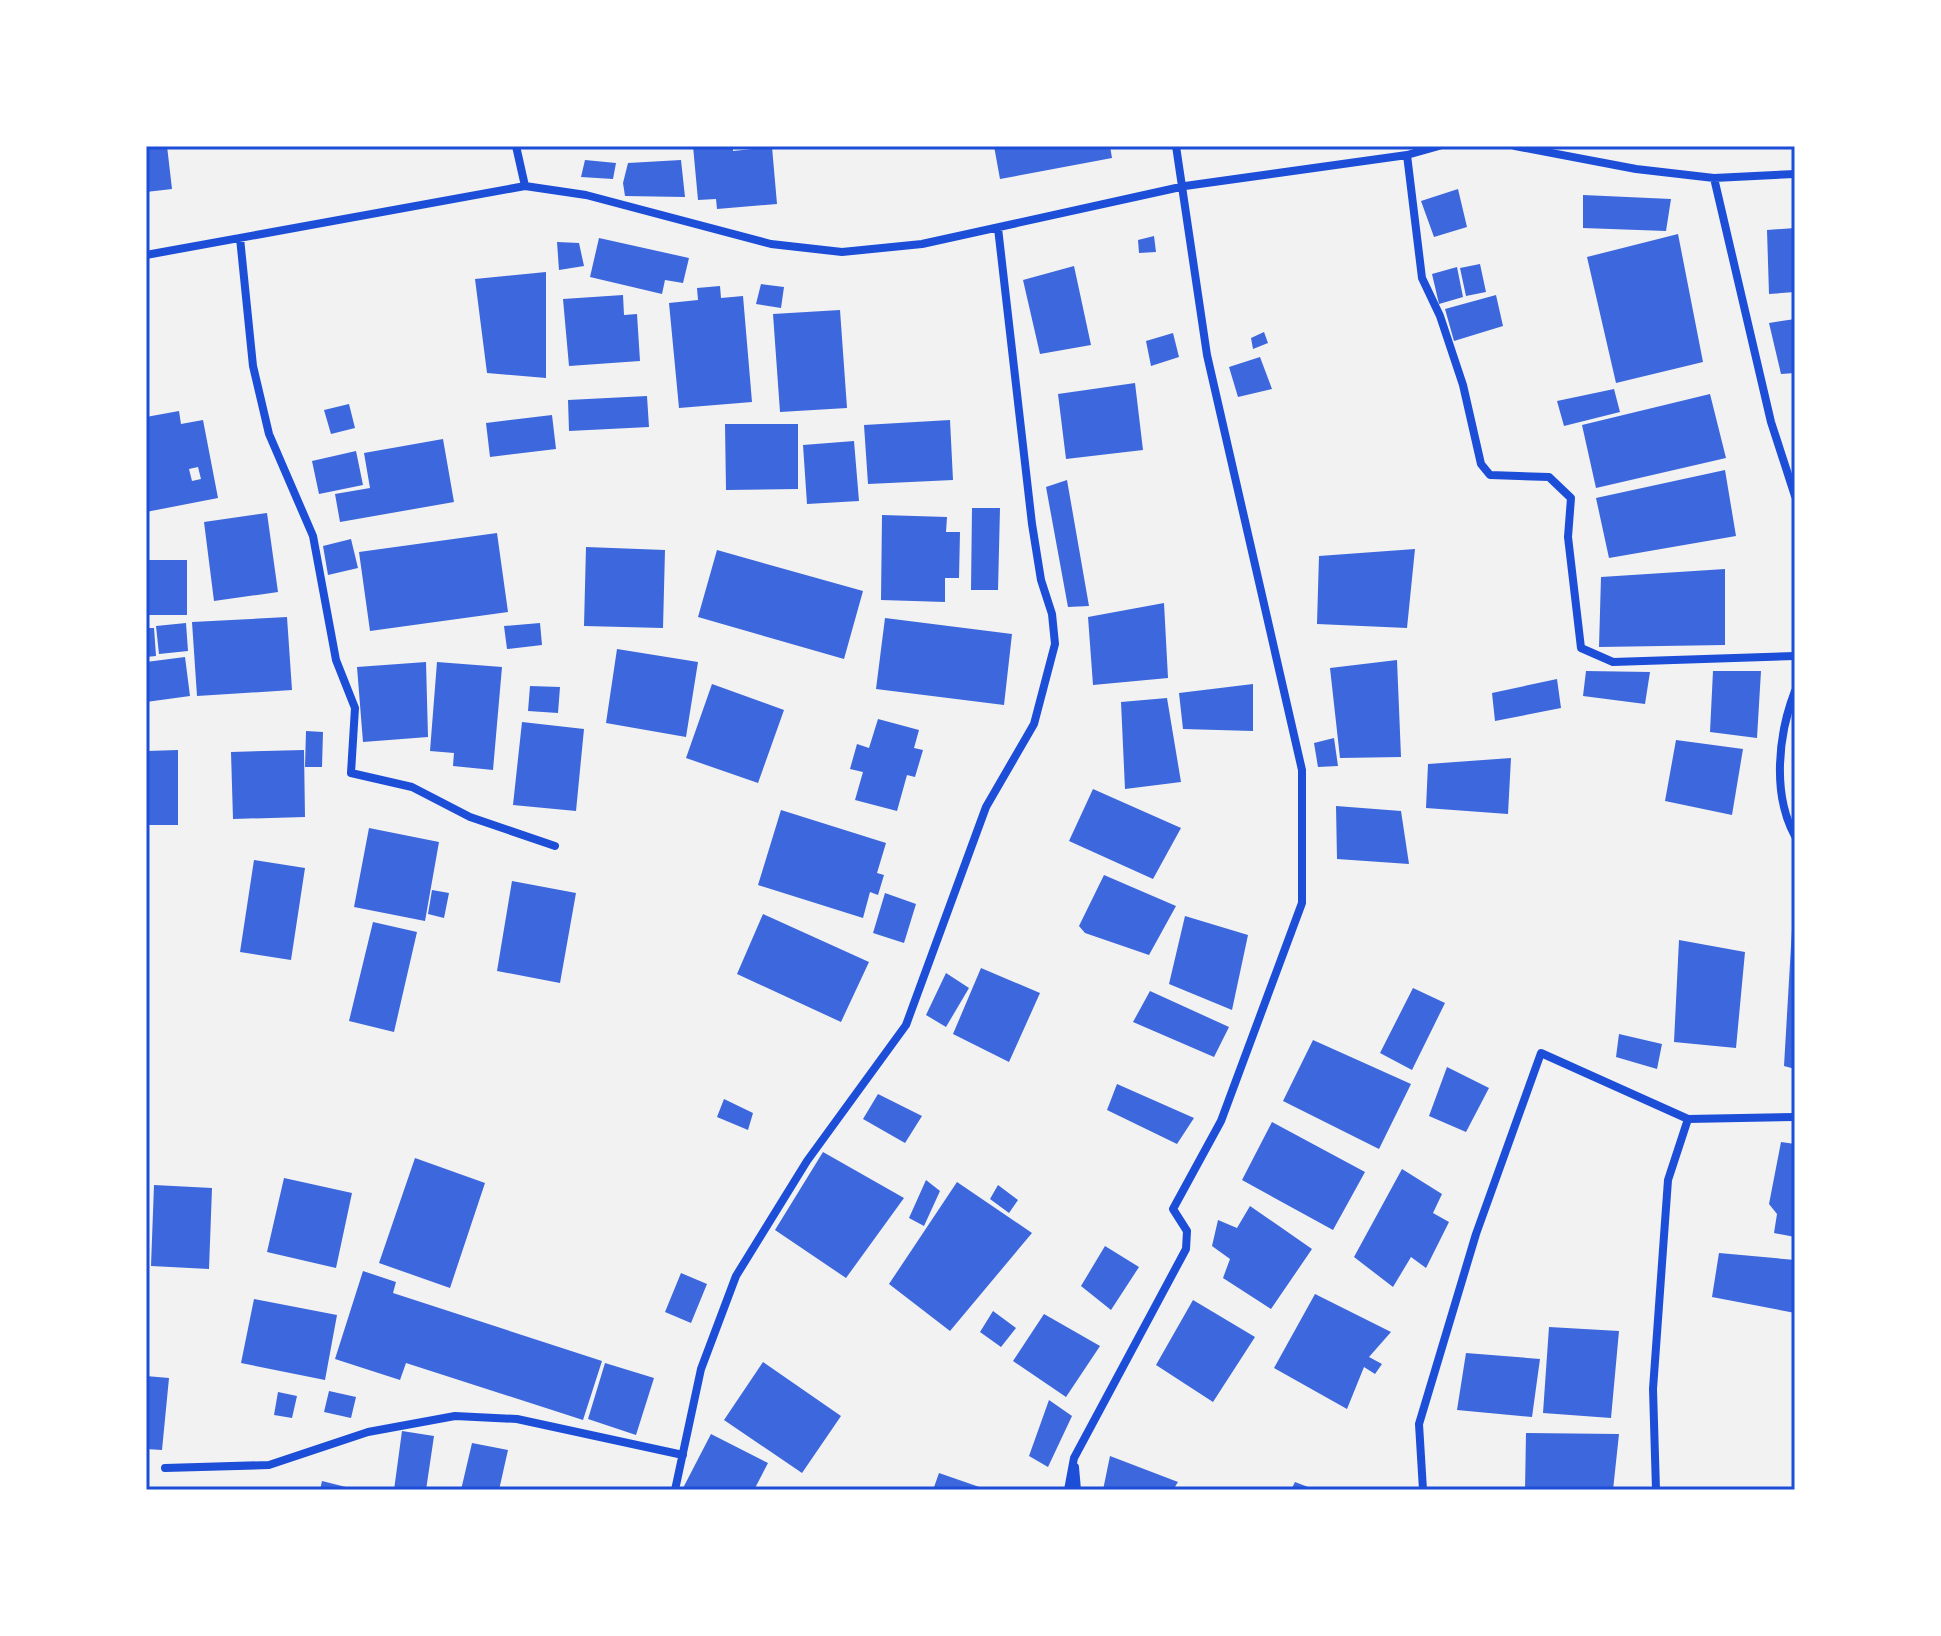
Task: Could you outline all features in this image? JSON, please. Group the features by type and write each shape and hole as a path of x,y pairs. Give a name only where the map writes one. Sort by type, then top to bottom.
{"street":[{"path":"516,146 525,186"},
{"path":"1068,1490 1074,1458 1186,1249 1187,1231 1173,1209 1221,1121 1302,903 1302,770 1207,355 1185,186 1176,146"},
{"path":"146,255 525,186 586,195 771,244 842,252 922,244 1185,186 1407,155 1439,146"},
{"path":"1515,146 1579,159 1714,178 1795,174"},
{"path":"1579,159 1580,146"},
{"path":"1407,155 1422,278 1440,316 1463,385 1481,464 1490,475 1549,477 1571,498 1568,537 1581,648 1613,662 1795,656"},
{"path":"1714,178 1771,422 1795,496"},
{"path":"675,1490 701,1369 736,1276 807,1161 906,1025 986,807 1034,724 1055,644 1052,614 1041,580 1032,524 998,228"},
{"path":"240,238 253,366 266,420 313,536 336,660 355,708 351,773 412,787 470,817 555,846"},
{"path":"1795,691 1780,762 1784,816 1795,836"},
{"path":"1423,1490 1419,1424 1476,1234 1541,1053 1688,1119 1795,1117"},
{"path":"1656,1490 1653,1389 1668,1180 1688,1119"},
{"path":"165,1468 269,1465 368,1432 455,1416 517,1419 683,1455"},
{"path":"1074,1458 1077,1490"}],"building":[{"path":"146,146 167,146 172,189 146,192"},
{"path":"693,146 733,146 733,151 772,147 777,204 717,209 716,199 698,200"},
{"path":"994,146 1110,146 1112,158 1000,179"},
{"path":"585,160 616,163 613,179 581,177"},
{"path":"681,160 685,197 625,196 623,183 628,163"},
{"path":"1458,189 1467,227 1434,237 1421,201"},
{"path":"1583,195 1671,199 1666,231 1583,228"},
{"path":"1795,228 1795,292 1769,294 1767,230"},
{"path":"1678,234 1703,362 1616,383 1587,257"},
{"path":"1154,236 1156,252 1139,253 1138,240"},
{"path":"599,238 689,258 683,283 665,280 662,294 590,277"},
{"path":"557,242 579,243 584,266 559,270"},
{"path":"1480,264 1486,292 1466,296 1460,268"},
{"path":"1074,266 1091,345 1040,354 1023,280"},
{"path":"1457,267 1463,297 1439,304 1432,274"},
{"path":"546,272 546,378 487,373 475,279"},
{"path":"761,284 784,287 781,308 756,304"},
{"path":"720,286 721,298 743,296 752,402 679,408 669,303 698,300 697,288"},
{"path":"623,295 624,315 637,314 640,361 569,366 563,299"},
{"path":"1496,295 1503,326 1454,341 1445,309"},
{"path":"840,310 847,408 780,412 773,314"},
{"path":"1795,319 1795,373 1781,374 1769,323"},
{"path":"1264,332 1268,343 1253,349 1251,338"},
{"path":"1173,333 1179,357 1151,366 1146,341"},
{"path":"1260,357 1272,389 1238,397 1229,367"},
{"path":"1135,383 1143,450 1066,459 1058,394"},
{"path":"1614,389 1620,412 1564,426 1557,401"},
{"path":"1710,394 1726,458 1596,488 1582,425"},
{"path":"647,396 649,427 569,431 568,400"},
{"path":"349,404 355,428 331,434 324,410"},
{"path":"179,411 181,424 203,420 218,498 146,512 146,417","holes":["198,467 201,479 192,481 189,469"]},
{"path":"552,415 556,449 490,457 486,423"},
{"path":"950,420 953,480 868,484 864,425"},
{"path":"725,424 798,424 798,489 726,490"},
{"path":"443,439 454,502 340,522 335,494 370,488 364,453"},
{"path":"854,441 859,501 807,504 803,445"},
{"path":"356,451 363,485 319,494 312,461"},
{"path":"1725,470 1736,536 1609,558 1596,498"},
{"path":"1067,480 1089,606 1068,607 1046,487"},
{"path":"972,508 1000,508 998,590 971,590"},
{"path":"267,513 278,592 214,601 204,522"},
{"path":"882,515 947,517 946,532 960,532 959,578 945,578 945,602 881,600"},
{"path":"497,533 508,612 370,631 359,552"},
{"path":"351,539 358,568 328,575 323,546"},
{"path":"586,547 665,550 663,628 584,626"},
{"path":"1415,549 1407,628 1317,624 1319,556"},
{"path":"717,550 863,591 844,659 698,617"},
{"path":"146,560 187,560 187,615 146,615"},
{"path":"1725,569 1725,645 1599,647 1601,577"},
{"path":"1164,603 1168,678 1093,685 1088,617"},
{"path":"287,617 292,690 197,696 192,622"},
{"path":"885,618 1012,634 1004,705 876,689"},
{"path":"186,623 188,651 159,654 156,626"},
{"path":"540,623 542,645 507,649 504,626"},
{"path":"146,628 154,628 156,656 146,657"},
{"path":"617,649 698,662 686,737 606,723"},
{"path":"185,657 190,696 146,702 146,662"},
{"path":"1397,660 1401,757 1340,758 1330,668"},
{"path":"426,662 428,737 363,742 357,667"},
{"path":"437,662 502,667 493,770 453,766 454,753 430,751"},
{"path":"1586,671 1650,672 1645,704 1583,696"},
{"path":"1713,671 1761,671 1757,738 1710,732"},
{"path":"1557,679 1561,708 1495,721 1492,693"},
{"path":"712,684 784,710 758,783 686,758"},
{"path":"1253,684 1253,731 1183,729 1179,693"},
{"path":"530,686 560,687 558,713 528,711"},
{"path":"1167,698 1181,782 1125,789 1121,702"},
{"path":"878,719 919,730 914,748 923,750 915,777 907,775 897,811 855,800 863,772 850,769 857,744 869,748"},
{"path":"522,722 584,729 576,811 513,805"},
{"path":"306,731 323,732 322,767 305,767"},
{"path":"1334,738 1338,766 1318,767 1314,743"},
{"path":"1676,740 1743,749 1732,815 1665,801"},
{"path":"178,750 178,825 148,825 147,751"},
{"path":"304,750 305,817 233,819 231,752"},
{"path":"1511,758 1508,814 1426,808 1428,764"},
{"path":"1093,789 1181,828 1153,879 1069,841"},
{"path":"1336,806 1401,811 1409,864 1337,859"},
{"path":"781,810 886,843 877,873 884,875 878,895 870,892 863,918 758,885"},
{"path":"369,828 439,842 425,921 354,907"},
{"path":"254,860 305,868 291,960 240,952"},
{"path":"1104,875 1176,906 1149,955 1085,933 1079,926"},
{"path":"512,881 576,893 560,983 497,971"},
{"path":"432,890 449,893 444,918 428,914"},
{"path":"885,893 916,904 904,943 873,933"},
{"path":"1795,912 1795,1069 1784,1066"},
{"path":"763,914 869,962 841,1022 737,974"},
{"path":"1185,916 1248,935 1232,1010 1169,984"},
{"path":"373,922 417,932 394,1032 349,1021"},
{"path":"1679,940 1745,952 1736,1048 1674,1042"},
{"path":"981,968 1040,993 1009,1062 953,1034"},
{"path":"946,973 969,988 946,1027 926,1015"},
{"path":"1413,988 1445,1003 1412,1070 1380,1053"},
{"path":"1150,991 1229,1027 1214,1057 1133,1022"},
{"path":"1619,1034 1662,1044 1657,1069 1616,1057"},
{"path":"1313,1040 1411,1084 1379,1149 1283,1101"},
{"path":"1447,1067 1489,1088 1466,1132 1429,1116"},
{"path":"1117,1084 1194,1118 1177,1144 1107,1110"},
{"path":"878,1094 922,1116 905,1143 863,1119"},
{"path":"724,1099 753,1113 748,1130 717,1117"},
{"path":"1272,1122 1365,1172 1333,1230 1242,1180"},
{"path":"1781,1142 1795,1144 1795,1237 1774,1233 1777,1214 1769,1204"},
{"path":"823,1152 904,1198 846,1278 775,1230"},
{"path":"415,1158 485,1183 450,1288 379,1263"},
{"path":"1402,1169 1442,1194 1433,1213 1449,1222 1426,1268 1411,1257 1393,1287 1354,1257"},
{"path":"284,1178 352,1193 336,1268 267,1252"},
{"path":"926,1180 940,1191 924,1226 909,1218"},
{"path":"957,1182 1032,1233 950,1331 889,1284"},
{"path":"154,1185 212,1188 209,1269 151,1266"},
{"path":"998,1185 1018,1200 1009,1213 990,1199"},
{"path":"1250,1206 1312,1249 1271,1309 1223,1278 1230,1259 1212,1246 1218,1220 1237,1228"},
{"path":"1105,1246 1139,1267 1111,1310 1081,1286"},
{"path":"1719,1253 1795,1260 1795,1313 1712,1297"},
{"path":"363,1271 396,1282 393,1293 602,1361 583,1420 406,1363 400,1380 335,1359"},
{"path":"681,1273 707,1284 691,1323 665,1312"},
{"path":"1315,1294 1391,1332 1369,1357 1382,1364 1375,1374 1364,1367 1347,1409 1274,1368"},
{"path":"254,1299 337,1315 325,1380 241,1363"},
{"path":"1193,1300 1255,1337 1213,1402 1156,1365"},
{"path":"993,1311 1016,1328 1001,1347 980,1332"},
{"path":"1044,1314 1100,1346 1066,1397 1013,1361"},
{"path":"1549,1327 1619,1331 1611,1418 1543,1413"},
{"path":"1466,1353 1540,1359 1532,1417 1457,1410"},
{"path":"763,1362 841,1416 802,1473 724,1420"},
{"path":"605,1363 654,1378 636,1435 588,1419"},
{"path":"146,1376 169,1378 162,1450 146,1449"},
{"path":"329,1391 356,1397 351,1418 324,1412"},
{"path":"278,1392 297,1396 292,1418 274,1415"},
{"path":"1049,1400 1072,1416 1048,1467 1029,1456"},
{"path":"402,1431 434,1436 426,1490 394,1490"},
{"path":"1526,1433 1619,1434 1613,1490 1525,1490"},
{"path":"711,1434 768,1463 754,1490 682,1490"},
{"path":"472,1443 508,1450 499,1490 461,1490"},
{"path":"1110,1456 1178,1482 1173,1490 1103,1490"},
{"path":"939,1473 988,1490 933,1490"},
{"path":"322,1481 354,1489 354,1490 320,1490"},
{"path":"1295,1482 1316,1490 1291,1490"}]}
